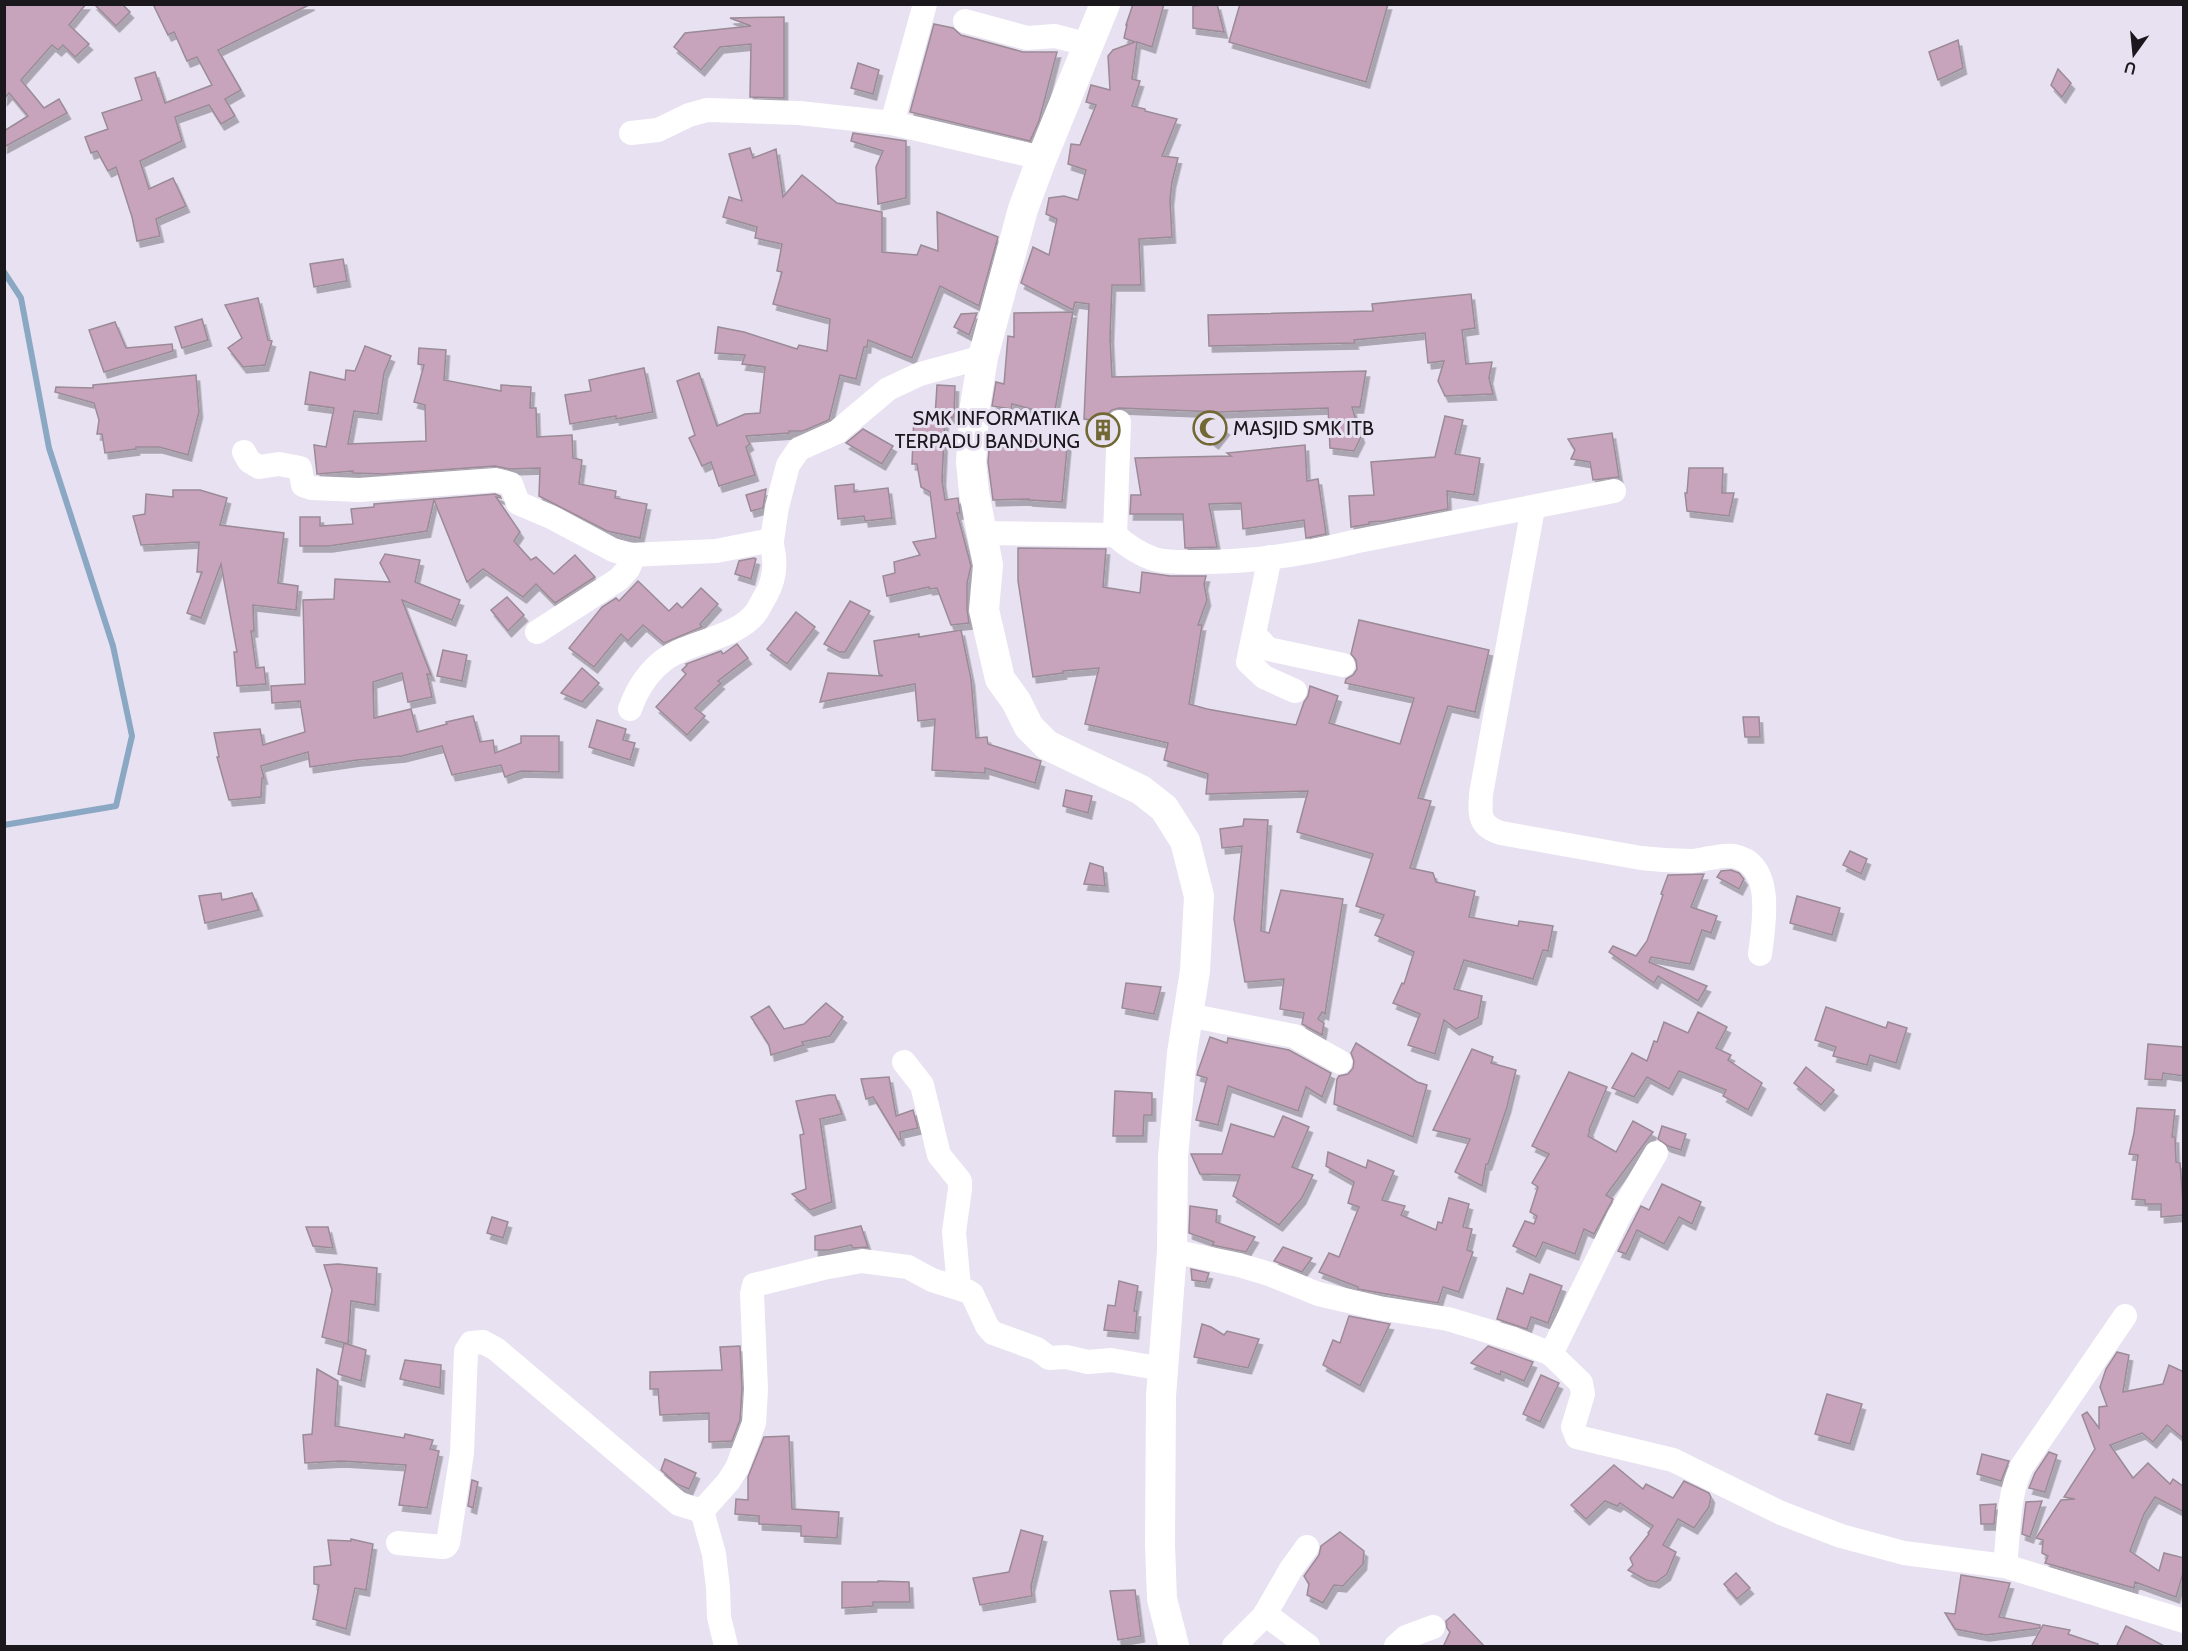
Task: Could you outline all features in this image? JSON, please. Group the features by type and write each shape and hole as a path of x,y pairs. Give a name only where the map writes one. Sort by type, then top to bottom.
{"main road":[{"path":"1105,4 1023,208 983,357 971,462 974,492 988,565 984,610 1000,679 1016,701 1029,726 1047,745 1141,790 1164,808 1185,842 1199,896 1195,971 1182,1053 1173,1157 1172,1251 1163,1369 1160,1545 1162,1599 1174,1647"}],"street":[{"path":"892,123 925,4"},
{"path":"964,21 1027,38 1056,36 1089,45"},
{"path":"631,134 657,130 689,115 707,110 799,113 892,123 1042,158"},
{"path":"630,709 646,677 665,659 690,646 738,628 756,612 768,591 775,569 771,541 788,465 799,449 837,432 888,389 920,375 983,357"},
{"path":"1114,536 1119,422"},
{"path":"244,452 249,461 259,467 279,464 300,468 303,485 312,488 359,490 503,481 511,484 518,503 551,517 613,550 634,556 716,551 771,541"},
{"path":"982,532 1114,536 1153,558 1166,561 1216,562 1316,551 1614,491"},
{"path":"1533,508 1481,794 1481,818 1491,830 1501,833 1641,858 1694,861 1732,856 1743,859 1757,872 1763,892 1765,913 1760,954"},
{"path":"537,632 619,579 628,569 634,556"},
{"path":"1270,557 1248,662 1264,677 1295,691"},
{"path":"1254,634 1268,648 1343,665"},
{"path":"1188,1015 1294,1036 1340,1062"},
{"path":"904,1062 922,1085 939,1155 960,1181 954,1232 959,1287"},
{"path":"1551,1354 1619,1216 1656,1153"},
{"path":"1172,1251 1239,1265 1328,1296 1379,1308 1448,1319 1514,1339 1551,1354 1581,1383 1583,1394 1573,1427 1577,1437 1673,1460 1781,1513 1841,1536 1904,1553 2005,1566 2184,1621"},
{"path":"702,1511 728,1482 737,1468 754,1423 756,1389 752,1294 754,1285 862,1261 908,1267 932,1280 959,1287 972,1294 987,1326 993,1333 1037,1349 1049,1358 1066,1357 1088,1362 1111,1360 1163,1369"},
{"path":"2005,1566 2013,1489 2022,1466 2125,1316"},
{"path":"398,1543 443,1547 447,1545 462,1453 466,1351 471,1343 479,1342 496,1349 679,1504 702,1511"},
{"path":"702,1511 714,1554 718,1588 718,1617 726,1647"},
{"path":"1234,1647 1265,1614 1291,1569 1307,1547"},
{"path":"1265,1614 1308,1647"},
{"path":"1396,1647 1406,1637 1433,1627"}],"building":[{"path":"4,4 86,4 69,25 89,44 75,57 63,45 58,50 52,45 21,80 44,108 59,99 67,113 4,147 4,131 28,116 9,93 4,99"},
{"path":"94,4 122,4 130,12 116,26"},
{"path":"153,4 311,4 218,50 241,90 225,99 235,116 221,124 209,105 175,117 182,141 140,161 149,189 173,178 186,206 156,219 160,236 137,241 116,167 108,171 97,151 91,153 85,137 108,129 102,113 142,100 135,78 155,72 165,103 212,85 197,57 187,61 174,32 168,35"},
{"path":"1133,4 1164,4 1152,47 1137,42 1132,79 1140,81 1132,106 1177,119 1162,156 1178,158 1170,200 1172,237 1139,239 1141,285 1112,285 1110,337 1112,377 1366,371 1360,407 1352,407 1361,437 1354,451 1330,448 1328,408 1219,412 1119,408 1107,414 1105,422 1084,419 1089,304 1075,302 1073,310 1021,283 1033,247 1049,255 1057,219 1046,214 1049,198 1064,196 1078,200 1086,170 1068,164 1071,144 1080,145 1096,105 1086,102 1091,85 1110,90 1108,56 1113,50 1135,42 1124,38"},
{"path":"1217,4 1224,32 1193,28 1193,6"},
{"path":"1240,4 1388,4 1366,82 1229,42"},
{"path":"784,17 784,98 750,97 751,44 720,47 701,70 674,47 685,33 751,26 730,18"},
{"path":"934,24 953,28 961,35 1023,52 1057,52 1039,121 1030,141 910,112"},
{"path":"1958,40 1963,68 1938,80 1929,52"},
{"path":"858,63 879,70 873,94 851,88"},
{"path":"2058,69 2071,83 2062,97 2051,85"},
{"path":"853,133 906,141 906,198 878,204 876,167 883,151 851,141"},
{"path":"750,148 753,158 776,149 783,197 802,175 837,203 882,212 882,252 917,255 921,245 938,251 937,212 998,237 979,306 940,286 912,358 868,340 856,379 840,375 829,420 803,431 746,436 750,444 746,447 755,475 719,486 711,462 702,466 689,438 695,435 677,381 699,373 717,426 745,414 760,413 765,367 742,364 745,355 715,353 718,327 744,332 797,349 799,345 827,351 830,319 773,304 782,272 777,271 782,244 755,238 757,227 723,217 729,197 742,201 729,154"},
{"path":"343,259 347,281 314,287 310,264"},
{"path":"1471,294 1475,328 1462,330 1466,364 1492,362 1489,378 1493,394 1445,396 1438,381 1444,361 1428,363 1425,333 1354,340 1355,343 1209,346 1208,315 1373,311 1372,304"},
{"path":"258,298 268,340 272,341 265,365 243,367 228,348 242,338 225,305"},
{"path":"1073,312 1054,415 1012,404 1011,409 992,406 996,382 1004,384 1008,336 1014,337 1014,313"},
{"path":"977,313 969,335 954,327 961,314"},
{"path":"202,319 208,340 182,348 175,327"},
{"path":"115,322 126,348 172,344 173,351 104,372 89,330"},
{"path":"365,346 391,356 384,373 378,414 354,411 348,444 426,441 425,405 414,402 424,365 418,364 419,348 446,350 444,380 501,391 501,385 531,387 530,408 536,408 537,437 572,435 573,458 582,460 579,484 616,491 615,498 647,504 640,538 607,531 539,496 540,468 509,469 495,466 383,474 353,473 353,471 317,474 314,445 326,447 334,408 305,404 310,372 345,380 346,370 355,371"},
{"path":"644,368 653,412 570,424 565,395 591,391 589,380"},
{"path":"196,375 199,412 188,455 159,447 136,447 136,449 105,453 102,434 97,434 99,420 94,403 55,392 56,387 93,388 93,385"},
{"path":"937,385 955,386 954,417 942,418 945,418 942,480 945,500 958,498 960,513 957,513 971,566 967,583 969,623 951,625 937,588 929,589 929,587 887,596 883,576 895,573 894,562 920,555 913,542 936,538 930,492 921,487 917,464 912,464 914,414 935,417"},
{"name":"MASJID SMK ITB","path":"1205,412 1226,429 1215,443 1194,426"},
{"path":"1445,416 1463,420 1455,454 1480,458 1474,495 1447,491 1448,509 1351,527 1349,496 1374,495 1371,462 1435,457"},
{"path":"863,429 893,446 882,464 846,443"},
{"path":"1612,433 1619,477 1593,480 1590,462 1571,459 1575,450 1568,439"},
{"path":"1049,438 1068,438 1062,502 1029,499 993,500 988,462 990,439 1021,439 1048,444"},
{"path":"1305,445 1307,481 1318,479 1326,534 1306,538 1304,520 1243,529 1241,503 1209,504 1217,547 1185,548 1183,514 1130,514 1131,495 1141,495 1135,458 1231,456 1227,453"},
{"path":"1689,468 1723,468 1722,493 1734,493 1729,516 1687,511 1685,493 1687,493"},
{"path":"854,484 854,492 888,488 892,518 865,521 864,516 838,519 835,486"},
{"path":"766,489 763,508 751,511 746,495"},
{"path":"173,490 200,490 227,498 220,525 284,533 278,583 298,586 296,610 253,605 254,631 251,631 256,668 264,667 266,684 237,686 234,652 237,652 221,564 201,618 187,613 202,572 197,572 199,542 141,545 133,516 145,514 146,494 173,497"},
{"path":"495,494 500,496 501,498 496,497 520,532 514,541 531,560 536,557 554,574 575,555 595,577 555,603 536,584 523,597 483,569 467,582 434,500 427,531 329,546 300,546 300,517 320,517 320,526 353,524 351,509 374,507 374,504"},
{"path":"1018,548 1106,549 1103,587 1140,593 1142,572 1170,576 1206,576 1204,584 1207,600 1198,625 1202,625 1189,704 1207,709 1296,725 1310,686 1338,696 1329,723 1400,744 1414,698 1345,683 1346,679 1357,669 1356,660 1351,654 1359,620 1489,650 1475,712 1448,706 1418,798 1431,801 1410,868 1433,873 1436,882 1475,891 1469,917 1518,926 1519,921 1553,926 1548,951 1543,950 1533,979 1464,960 1454,989 1482,996 1478,1018 1456,1029 1444,1020 1435,1054 1408,1045 1420,1014 1393,1003 1402,983 1404,984 1414,952 1375,935 1384,915 1356,906 1373,854 1297,832 1308,791 1206,794 1208,774 1164,760 1168,743 1085,724 1099,668 1063,671 1063,673 1033,677 1018,581"},
{"path":"385,554 420,560 415,582 460,600 452,620 402,600 431,675 427,674 432,697 408,702 402,673 373,682 374,718 411,709 417,732 473,716 480,742 493,740 495,753 521,743 521,736 559,736 559,772 521,771 505,777 501,765 452,775 442,746 402,756 310,767 308,752 261,766 264,778 262,778 261,797 229,800 217,757 219,757 214,733 260,729 263,745 305,732 300,701 272,703 271,686 305,684 303,600 334,599 335,579 390,582 380,563"},
{"path":"756,559 751,579 735,574 739,561"},
{"path":"638,581 669,611 677,603 682,608 701,588 718,604 700,624 702,627 664,643 643,625 628,641 621,634 594,667 569,648 602,607 616,598 619,601"},
{"path":"507,597 524,615 508,631 491,610"},
{"path":"850,601 870,611 845,652 839,652 824,644"},
{"path":"796,612 815,627 787,664 767,649"},
{"path":"961,630 971,679 976,738 987,737 988,744 1041,761 1035,783 985,768 985,773 932,770 935,719 918,721 915,684 820,702 828,673 883,676 879,674 874,641"},
{"path":"737,644 748,658 718,681 721,683 695,708 705,716 687,735 656,707 686,674 682,670 686,664 721,651 723,654"},
{"path":"443,650 467,655 462,681 437,676"},
{"path":"582,668 599,683 582,702 561,693"},
{"path":"1743,717 1759,717 1760,737 1745,737"},
{"path":"597,720 626,729 623,740 635,743 630,760 589,747"},
{"path":"1066,790 1092,796 1088,813 1063,806"},
{"path":"1244,819 1268,820 1261,931 1269,933 1281,890 1343,899 1325,1014 1322,1012 1318,1019 1324,1023 1322,1035 1302,1024 1304,1013 1280,1009 1284,979 1245,982 1234,919 1242,846 1222,848 1220,829 1243,826"},
{"path":"1850,851 1867,859 1861,874 1843,865"},
{"path":"1090,863 1103,867 1105,886 1084,884"},
{"path":"1731,870 1739,873 1744,879 1739,889 1717,877 1721,871"},
{"path":"1704,874 1691,907 1717,916 1711,933 1702,930 1690,964 1651,957 1649,962 1707,986 1698,1001 1658,976 1654,983 1609,952 1613,946 1636,956 1647,941 1668,875"},
{"path":"221,893 222,900 252,893 259,910 205,923 199,896"},
{"path":"1797,896 1840,908 1832,935 1790,923"},
{"path":"1126,983 1161,987 1154,1014 1122,1008"},
{"path":"826,1003 843,1017 830,1036 802,1042 804,1045 771,1055 769,1045 751,1017 769,1006 784,1029 804,1024"},
{"path":"1826,1007 1886,1028 1888,1022 1907,1028 1896,1063 1870,1055 1867,1065 1833,1056 1836,1047 1815,1040"},
{"path":"1698,1012 1727,1027 1716,1048 1731,1055 1728,1060 1762,1083 1748,1110 1723,1096 1726,1090 1679,1071 1669,1089 1647,1077 1634,1097 1612,1088 1632,1053 1647,1061 1664,1022 1688,1033"},
{"path":"1210,1037 1227,1043 1228,1038 1289,1050 1331,1073 1322,1097 1306,1087 1298,1111 1228,1086 1218,1125 1196,1120 1207,1078 1197,1075"},
{"path":"1356,1043 1417,1082 1427,1085 1413,1137 1334,1104 1337,1079 1339,1076 1348,1074 1353,1068 1354,1061 1351,1053"},
{"path":"2148,1044 2184,1047 2184,1076 2163,1073 2162,1080 2145,1079"},
{"path":"1472,1049 1493,1057 1491,1063 1516,1070 1507,1107 1488,1164 1486,1164 1482,1186 1455,1172 1470,1139 1433,1130"},
{"path":"1806,1067 1834,1090 1821,1105 1794,1083"},
{"path":"1569,1072 1607,1087 1588,1136 1616,1152 1633,1121 1653,1132 1606,1195 1613,1199 1594,1234 1584,1229 1575,1254 1543,1242 1536,1257 1513,1246 1525,1221 1534,1224 1537,1216 1530,1212 1538,1187 1532,1183 1549,1154 1532,1146"},
{"path":"889,1077 896,1116 913,1110 918,1128 900,1132 901,1139 899,1140 873,1097 866,1099 861,1079"},
{"path":"1115,1091 1152,1093 1152,1115 1144,1115 1143,1136 1113,1136"},
{"path":"835,1095 842,1114 820,1119 832,1202 810,1210 792,1194 806,1189 800,1135 804,1134 796,1101"},
{"path":"2137,1108 2175,1110 2172,1137 2175,1137 2176,1162 2180,1163 2184,1215 2161,1217 2161,1204 2145,1204 2145,1200 2132,1199 2138,1155 2129,1154"},
{"path":"1283,1116 1309,1127 1292,1167 1313,1175 1302,1198 1279,1225 1233,1196 1240,1175 1200,1174 1191,1154 1222,1154 1231,1124 1274,1137"},
{"path":"1662,1126 1686,1134 1681,1150 1668,1146 1658,1139"},
{"path":"1328,1152 1366,1168 1368,1160 1394,1171 1382,1200 1405,1206 1401,1215 1436,1230 1438,1222 1442,1223 1449,1198 1469,1204 1463,1227 1472,1229 1467,1250 1473,1252 1459,1292 1443,1287 1438,1303 1358,1289 1358,1287 1319,1272 1329,1253 1339,1257 1359,1207 1348,1203 1354,1182 1326,1166"},
{"path":"1662,1184 1701,1202 1692,1224 1679,1217 1664,1244 1637,1230 1626,1254 1618,1251 1641,1206 1649,1210"},
{"path":"1190,1206 1217,1210 1216,1222 1255,1237 1246,1252 1212,1245 1214,1242 1189,1233"},
{"path":"492,1217 508,1222 503,1238 487,1233"},
{"path":"861,1226 868,1247 853,1248 851,1245 829,1250 815,1250 815,1236"},
{"path":"306,1227 328,1227 333,1248 313,1246"},
{"path":"1283,1247 1312,1258 1302,1272 1274,1261"},
{"path":"324,1265 377,1268 375,1305 351,1301 348,1344 322,1337 332,1290"},
{"path":"1191,1269 1209,1273 1206,1282 1192,1280"},
{"path":"1530,1274 1562,1286 1548,1323 1531,1317 1527,1329 1497,1319 1507,1288 1523,1294"},
{"path":"1119,1281 1138,1286 1134,1311 1137,1311 1135,1333 1104,1330 1108,1305 1115,1306"},
{"path":"1349,1316 1390,1324 1360,1386 1323,1365 1333,1340 1340,1343"},
{"path":"1202,1324 1224,1335 1227,1331 1259,1339 1248,1368 1194,1357"},
{"path":"344,1343 366,1350 361,1381 338,1374"},
{"path":"740,1346 742,1389 740,1420 732,1441 709,1442 709,1413 660,1415 658,1389 650,1389 650,1372 722,1370 720,1347"},
{"path":"1488,1346 1533,1362 1524,1381 1501,1371 1500,1375 1471,1363"},
{"path":"2117,1352 2129,1355 2123,1392 2163,1384 2169,1365 2184,1372 2184,1439 2167,1425 2153,1442 2142,1433 2110,1445 2133,1478 2148,1463 2170,1484 2173,1479 2184,1487 2184,1512 2155,1497 2144,1514 2130,1551 2159,1571 2164,1553 2184,1558 2184,1570 2176,1597 2135,1582 2134,1588 2045,1563 2048,1556 2042,1553 2043,1540 2036,1538 2061,1500 2075,1499 2064,1497 2095,1449 2082,1415 2087,1412 2099,1428 2099,1407 2107,1406 2100,1387 2106,1369"},
{"path":"405,1360 441,1365 440,1388 400,1379"},
{"path":"317,1369 338,1381 335,1426 404,1438 405,1434 433,1440 430,1449 439,1451 427,1508 399,1505 406,1465 341,1461 305,1463 303,1435 312,1434"},
{"path":"1541,1375 1559,1383 1540,1422 1523,1414"},
{"path":"1827,1394 1862,1404 1850,1444 1815,1434"},
{"path":"789,1436 792,1509 839,1512 837,1538 801,1536 801,1526 759,1524 759,1516 735,1514 736,1499 748,1500 748,1477 764,1437"},
{"path":"2049,1452 2057,1455 2045,1492 2029,1488 2035,1473"},
{"path":"1982,1454 2009,1461 2001,1481 1977,1474"},
{"path":"665,1459 696,1473 689,1489 677,1484 661,1470"},
{"path":"1614,1465 1643,1489 1646,1484 1673,1498 1684,1481 1709,1493 1711,1497 1709,1507 1694,1528 1678,1519 1663,1545 1676,1552 1667,1574 1656,1582 1646,1580 1628,1570 1633,1565 1630,1558 1653,1526 1620,1503 1617,1506 1605,1501 1586,1519 1571,1505"},
{"path":"472,1480 478,1482 473,1508 468,1506"},
{"path":"2042,1501 2030,1537 2022,1534 2026,1502"},
{"path":"1996,1504 1994,1524 1981,1524 1980,1505"},
{"path":"1021,1530 1043,1536 1031,1586 1032,1596 980,1605 973,1578 1009,1572"},
{"path":"1340,1532 1364,1551 1363,1564 1343,1586 1334,1585 1323,1603 1307,1595 1309,1584 1304,1576 1319,1555 1321,1546"},
{"path":"351,1539 373,1544 366,1590 355,1588 346,1629 313,1619 319,1585 314,1584 314,1567 331,1565 328,1540 351,1541"},
{"path":"1736,1573 1750,1588 1737,1599 1724,1584"},
{"path":"1961,1575 2010,1583 1999,1617 2040,1625 2040,1628 1986,1635 1955,1629 1945,1613 1955,1614"},
{"path":"842,1582 909,1582 910,1602 873,1602 873,1606 842,1608"},
{"path":"1135,1590 1141,1636 1118,1640 1110,1591"},
{"path":"1454,1614 1485,1647 1443,1647 1450,1632 1446,1621"},
{"path":"2043,1625 2070,1630 2068,1634 2098,1644 2098,1647 2031,1647"},
{"path":"2126,1626 2166,1647 2116,1647"}],"waterway":[{"path":"4,272 21,298 49,448 113,646 132,736 116,806 4,825"}],"place":[{"name":"MASJID SMK ITB","path":"1210,428"},
{"name":"SMK INFORMATIKA TERPADU BANDUNG","path":"1103,430"}]}
